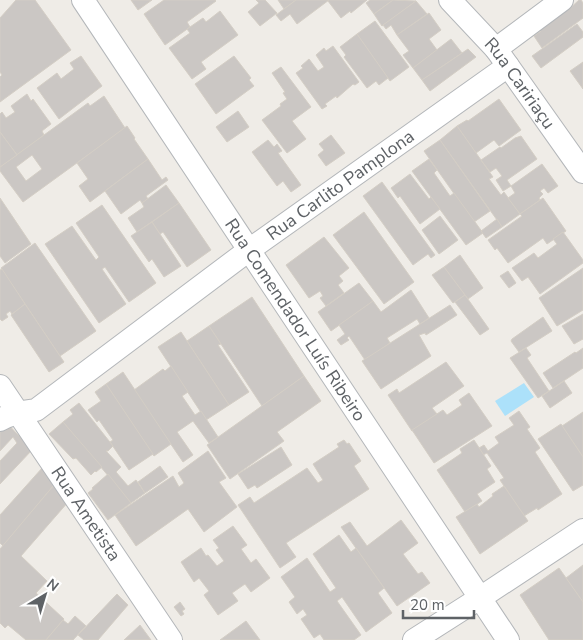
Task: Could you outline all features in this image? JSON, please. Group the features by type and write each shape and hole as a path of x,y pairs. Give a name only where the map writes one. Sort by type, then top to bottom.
{"street":[{"name":"Rua Comendador Luís Ribeiro","path":"83,0 508,640"},
{"name":"Rua Caririaçu","path":"450,0 502,58 583,172"},
{"name":"Rua Carlito Pamplona","path":"9,416 36,410 249,250 502,58 562,0"},
{"name":"Rua Ametista","path":"0,386 9,416 171,640"},
{"path":"414,640 583,530"}],"water":[{"path":"524,383 534,397 505,416 495,401"}],"building":[{"path":"16,0 35,0 71,50 0,102 0,77 2,75 0,72 0,18"},
{"path":"131,0 152,0 138,10"},
{"path":"164,0 216,1 187,22 190,27 165,45 144,14"},
{"path":"256,0 265,0 277,13 260,26 248,12 259,3"},
{"path":"278,0 296,0 284,9"},
{"path":"296,0 329,0 297,24 290,14 281,21 276,15"},
{"path":"329,0 367,0 351,13 350,11 341,18"},
{"path":"370,0 393,0 374,14 366,3"},
{"path":"393,0 416,1 382,26 374,14"},
{"path":"579,0 583,3 583,18 542,48 534,36 541,31 536,25 563,7 567,11"},
{"path":"416,1 427,14 397,35 391,25 386,29 383,25"},
{"path":"220,11 238,35 201,62 206,69 192,79 169,48 190,33 187,29 203,18 206,22"},
{"path":"429,13 441,30 429,39 437,50 413,68 403,55 409,51 397,35"},
{"path":"375,21 409,67 390,81 357,34"},
{"path":"577,24 583,32 583,37 541,68 532,56"},
{"path":"357,34 388,78 379,85 376,81 367,88 344,57 346,55 340,47"},
{"path":"451,39 462,53 422,80 413,68"},
{"path":"333,46 359,82 355,85 353,84 337,98 336,96 325,104 327,106 322,109 296,73 303,68 301,66 309,59 318,71 324,67 316,55 324,48 326,51"},
{"path":"468,49 476,57 430,91 422,80"},
{"path":"81,56 102,86 59,119 37,88 57,73 61,79 74,69 70,63"},
{"path":"234,56 251,78 249,80 254,86 216,114 195,84"},
{"path":"583,62 583,89 570,71"},
{"path":"281,67 311,107 292,121 306,139 287,153 262,120 281,106 280,104 287,99 283,93 285,92 272,73"},
{"path":"27,94 31,101 33,99 51,124 42,131 44,135 17,155 0,132 0,114 2,112 6,118 15,112 11,106"},
{"path":"104,96 125,128 23,202 0,171 0,167 88,103 90,106","holes":["32,155 42,169 26,181 16,167"]},
{"path":"499,99 521,130 499,146 494,140 476,153 457,126 468,121"},
{"path":"238,111 249,127 227,142 216,127"},
{"path":"127,126 148,159 90,202 79,186 88,179 77,163"},
{"path":"457,126 493,177 489,179 501,195 504,192 520,214 502,227 440,140"},
{"path":"0,132 17,155 0,167"},
{"path":"331,135 345,153 326,166 318,155 324,150 319,144"},
{"path":"521,136 537,159 507,180 511,186 503,191 496,180 502,176 496,168 490,172 481,160"},
{"path":"268,140 274,147 277,144 282,151 278,153 301,185 291,192 283,181 277,186 252,152"},
{"path":"440,140 490,211 474,222 424,151"},
{"path":"148,159 162,180 166,177 168,180 146,196 148,199 142,203 140,200 121,214 105,191"},
{"path":"429,159 437,170 434,173 450,196 454,193 483,233 466,245 412,171"},
{"path":"542,164 558,186 548,193 544,188 540,191 543,194 539,198 540,200 520,214 508,198 515,193 511,186"},
{"path":"410,174 429,199 431,197 440,209 420,224 400,196 398,198 391,188"},
{"path":"382,182 435,255 431,258 428,254 413,265 363,196"},
{"path":"166,185 179,203 137,232 128,218 144,207 142,203"},
{"path":"0,198 31,244 5,263 0,256"},
{"path":"543,198 566,231 547,244 543,238 508,263 497,248 495,250 488,240 522,216 520,214"},
{"path":"179,203 211,250 187,267 163,232 160,234 152,222"},
{"path":"102,205 156,283 129,302 105,267 102,269 126,304 99,323 45,244 72,226 96,260 99,257 76,223"},
{"path":"364,212 414,282 384,304 333,235"},
{"path":"440,216 458,240 439,254 422,230"},
{"path":"497,219 502,227 486,238 481,231"},
{"path":"152,222 181,266 164,277 152,259 149,262 131,236"},
{"path":"563,232 583,260 583,263 540,294 528,277 522,281 512,268 534,253 538,258 557,244 553,239"},
{"path":"324,237 349,268 339,276 343,281 338,285 344,293 326,306 320,298 323,296 320,291 309,298 286,265"},
{"path":"35,243 96,331 60,356 1,268"},
{"path":"460,255 483,288 468,299 444,267"},
{"path":"444,267 465,295 453,303 432,275"},
{"path":"583,268 583,310 557,326 539,298"},
{"path":"2,269 25,304 12,314 10,311 6,314 8,317 2,321 0,319 0,270"},
{"path":"508,271 516,283 509,288 500,276"},
{"path":"359,283 373,301 331,331 318,312"},
{"path":"411,290 429,318 420,324 417,319 387,338 390,343 365,360 349,336 347,338 349,340 341,345 337,340 345,334 339,325 373,301 381,312"},
{"path":"465,295 489,329 480,335 455,302"},
{"path":"252,297 304,376 262,406 209,326"},
{"path":"25,304 64,362 49,372 11,315"},
{"path":"450,305 457,315 426,335 425,333 419,335 431,356 381,389 362,361"},
{"path":"583,314 583,339 574,344 562,326"},
{"path":"543,317 552,331 519,352 511,341 512,339"},
{"path":"209,326 221,344 218,345 249,392 229,405 187,341"},
{"path":"181,332 229,405 206,420 158,347"},
{"path":"526,348 531,355 527,358 549,391 538,398 510,358"},
{"path":"583,348 583,368 553,388 543,373"},
{"path":"446,362 464,386 432,408 437,414 412,431 388,395 397,389 399,393"},
{"path":"171,366 188,392 182,396 195,415 201,411 218,437 209,443 193,421 177,432 193,455 183,462 134,390 163,369 165,371"},
{"path":"123,372 171,444 154,456 106,384"},
{"path":"304,376 321,401 277,432 284,441 230,479 207,445"},
{"path":"564,381 572,393 550,408 542,396"},
{"path":"106,384 153,454 129,470 110,442 113,440 99,420 97,422 88,410 101,401 95,392"},
{"path":"469,393 492,426 434,463 412,430 443,410 447,415 462,405 459,400"},
{"path":"79,403 113,446 106,451 121,467 116,472 128,486 136,480 145,493 131,503 63,422 73,414 70,410"},
{"path":"519,411 530,427 527,429 540,448 535,452 562,494 538,510 537,508 524,516 500,480 504,478 487,453 483,455 479,448 484,445 488,451 499,443 495,437 514,425 509,418"},
{"path":"583,412 583,457 562,426"},
{"path":"5,421 32,450 0,484 0,461 17,443 13,437 0,451 0,426"},
{"path":"63,422 102,467 91,475 76,458 73,459 49,434"},
{"path":"561,424 583,457 583,485 573,491 538,439"},
{"path":"344,440 347,444 349,443 361,461 354,466 369,489 286,543 296,557 280,568 238,505 250,497 254,503 307,468 318,483 323,480 313,464 339,447 337,444"},
{"path":"474,440 491,466 487,469 495,482 477,494 482,501 465,512 437,470 462,453 460,449"},
{"path":"281,447 292,465 257,488 255,485 248,489 238,474"},
{"path":"208,451 226,478 219,482 237,507 204,532 188,509 136,546 115,515 173,476 179,487 184,483 178,473"},
{"path":"160,466 168,477 145,493 138,482"},
{"path":"43,467 54,485 3,546 0,543 0,515"},
{"path":"108,474 131,503 108,520 88,493"},
{"path":"54,485 69,501 21,556 47,581 36,593 64,619 46,640 26,640 8,625 5,628 0,623 0,549"},
{"path":"504,486 528,521 480,554 456,517 477,504 479,507 493,496 492,494"},
{"path":"401,520 418,543 403,554 418,574 422,572 430,583 397,606 341,527 350,522 367,546"},
{"path":"233,526 247,545 241,549 251,563 256,559 270,578 251,592 245,584 232,593 238,601 218,615 204,595 209,591 199,578 194,582 181,562 201,548 206,556 208,555 217,566 224,561 216,550 219,548 213,540"},
{"path":"339,535 351,552 356,548 384,588 378,593 392,613 366,632 342,597 337,601 361,635 354,640 324,640 320,634 314,638 301,619 307,615 303,609 297,614 289,602 295,597 281,577 307,558 330,592 336,588 313,554"},
{"path":"583,565 583,602 566,578"},
{"path":"559,568 583,602 583,640 549,640 520,595"},
{"path":"117,594 128,605 98,640 84,640 78,635"},
{"path":"180,602 185,609 182,611 184,614 181,616 174,607"},
{"path":"75,616 86,626 73,640 46,640 63,620 68,624"},
{"path":"246,621 260,640 220,640"},
{"path":"140,625 151,640 124,640"}]}
